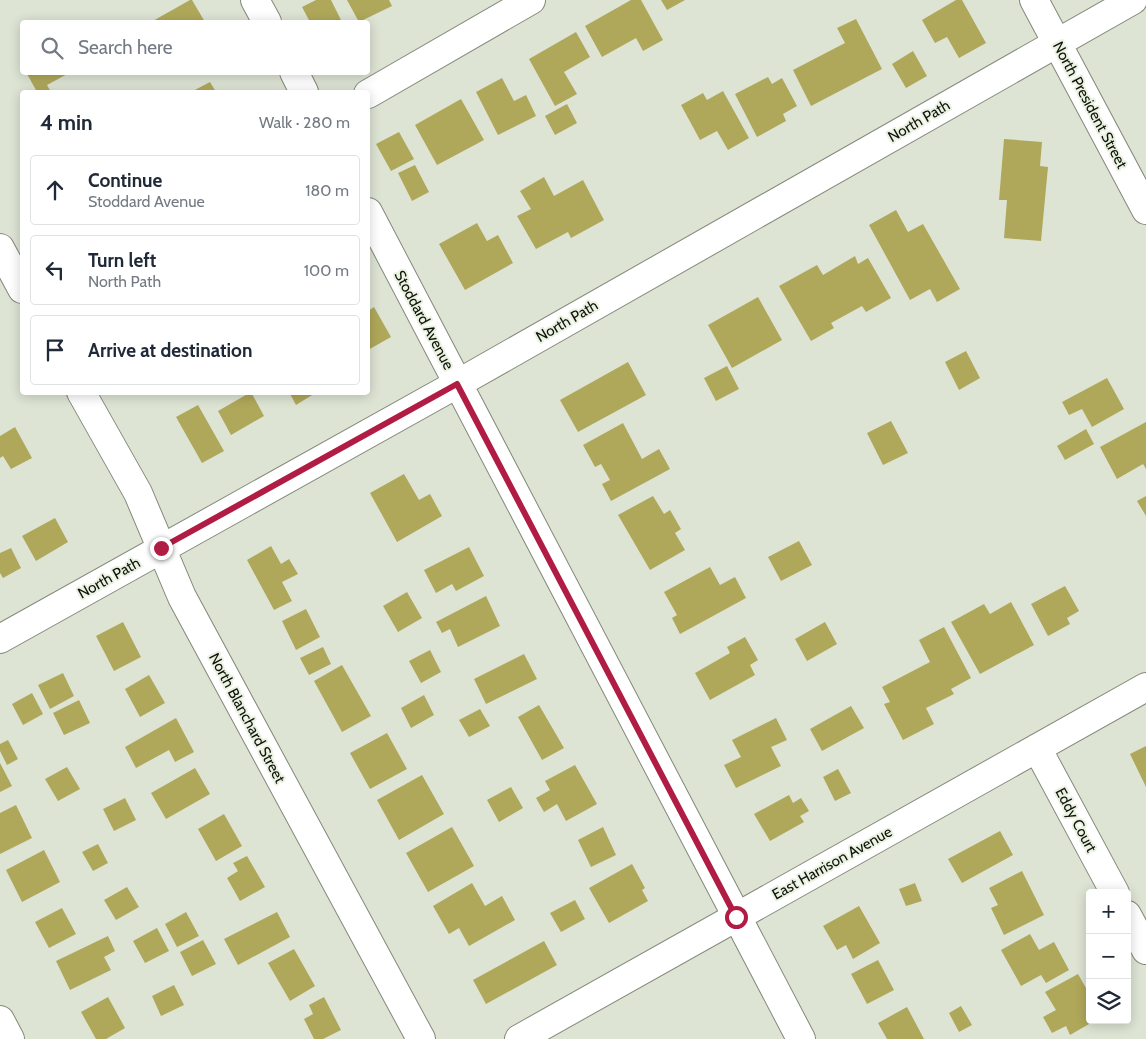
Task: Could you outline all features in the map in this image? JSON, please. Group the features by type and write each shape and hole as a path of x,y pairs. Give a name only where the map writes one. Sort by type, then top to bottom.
{"street":[{"path":"255,0 266,20"},
{"path":"370,93 531,0"},
{"name":"North President Street","path":"1034,0 1146,210"},
{"name":"North Path","path":"0,639 457,384 1133,0"},
{"path":"296,75 303,90"},
{"name":"Stoddard Avenue","path":"370,216 736,917 802,1039"},
{"path":"0,248 20,285"},
{"name":"North Blanchard Street","path":"83,395 138,493 182,597 421,1039"},
{"name":"East Harrison Avenue","path":"519,1039 1146,687"},
{"name":"Eddy Court","path":"1037,748 1113,889"},
{"path":"1131,922 1146,950"},
{"path":"0,1020 10,1039"}],"building":[{"path":"192,0 204,20 155,20"},
{"path":"316,0 331,0 341,20 309,20 302,7"},
{"path":"347,0 389,0 392,6 363,20 358,20"},
{"path":"631,0 641,0 663,40 643,51 636,38 602,57 585,26"},
{"path":"661,0 685,0 667,10"},
{"path":"956,0 962,0 986,43 959,58 947,37 935,43 922,20"},
{"path":"856,19 882,69 811,106 793,70 845,43 837,28"},
{"path":"576,32 590,57 564,72 577,94 555,106 529,59"},
{"path":"913,51 927,76 906,88 892,64"},
{"path":"28,75 65,75 47,85 50,90 36,90"},
{"path":"768,77 772,84 782,78 797,106 783,114 786,121 757,137 735,94"},
{"path":"502,78 514,101 526,95 536,116 498,135 476,92"},
{"path":"210,82 215,90 195,90"},
{"path":"723,91 749,138 728,150 717,131 700,140 681,105 703,93 707,100"},
{"path":"461,99 484,140 437,165 415,125"},
{"path":"567,104 577,123 555,135 545,116"},
{"path":"399,132 414,159 391,171 376,144"},
{"path":"1004,139 1042,142 1040,166 1048,167 1041,241 1004,238 1007,200 999,200"},
{"path":"415,165 429,192 412,201 398,173"},
{"path":"544,177 554,196 583,180 604,220 571,238 568,232 536,249 517,216 531,209 520,191"},
{"path":"896,210 908,232 923,224 960,289 937,302 930,289 910,300 869,225"},
{"path":"477,223 487,241 498,235 513,263 465,290 439,244"},
{"path":"855,256 858,264 868,258 891,298 866,312 862,306 831,323 834,328 811,341 779,286 817,265 823,275"},
{"path":"758,297 782,340 732,368 708,325"},
{"path":"374,307 391,337 370,349 370,310"},
{"path":"966,351 980,378 959,390 945,362"},
{"path":"628,362 646,395 578,432 560,400"},
{"path":"727,366 739,389 716,401 704,378"},
{"path":"1107,378 1124,409 1092,427 1082,409 1069,415 1062,402"},
{"path":"246,395 253,395 264,416 231,435 218,411"},
{"path":"291,395 312,395 296,405"},
{"path":"198,405 224,451 202,463 176,417"},
{"path":"891,421 908,453 883,465 867,433"},
{"path":"1146,422 1146,469 1143,464 1117,479 1100,447"},
{"path":"623,423 642,459 659,449 670,469 611,501 602,484 610,480 601,464 595,467 583,445"},
{"path":"15,427 32,458 11,469 3,456 0,458 0,436"},
{"path":"1086,429 1094,444 1065,460 1057,446"},
{"path":"404,474 419,500 430,494 442,516 397,542 370,493"},
{"path":"653,496 664,514 670,510 681,529 675,533 685,550 650,570 618,515"},
{"path":"1146,496 1146,516 1137,501"},
{"path":"55,518 68,542 36,561 22,536"},
{"path":"799,541 812,565 781,581 768,557"},
{"path":"271,546 281,564 289,559 298,574 282,582 292,601 274,610 247,560"},
{"path":"469,547 484,576 456,591 452,584 436,593 424,570"},
{"path":"11,548 21,568 3,578 0,573 0,553"},
{"path":"710,567 720,585 735,577 746,598 680,634 672,618 677,615 664,592"},
{"path":"1065,586 1079,611 1067,618 1070,624 1048,636 1031,604"},
{"path":"407,592 422,618 398,632 383,606"},
{"path":"486,596 500,626 458,647 450,629 442,633 436,622"},
{"path":"1011,602 1034,645 980,674 951,622 984,604 990,614"},
{"path":"306,609 320,637 296,650 282,621"},
{"path":"123,622 141,657 114,671 96,636"},
{"path":"825,622 837,644 807,661 795,639"},
{"path":"944,627 971,678 951,689 954,694 926,708 934,724 903,740 884,704 890,702 882,687 930,662 919,640"},
{"path":"745,637 758,660 750,665 755,675 710,700 695,673 730,653 727,647"},
{"path":"323,647 331,664 309,675 300,658"},
{"path":"430,650 441,672 421,683 409,661"},
{"path":"524,654 537,679 486,704 474,679"},
{"path":"342,665 371,716 342,732 314,681"},
{"path":"63,673 74,696 50,709 38,685"},
{"path":"149,675 165,703 140,717 125,689"},
{"path":"32,693 43,714 23,725 12,704"},
{"path":"424,695 434,715 411,728 401,708"},
{"path":"79,700 90,723 64,735 53,713"},
{"path":"539,705 564,748 542,760 518,717"},
{"path":"851,706 864,728 822,751 810,729"},
{"path":"480,709 490,726 469,737 459,720"},
{"path":"176,718 194,752 175,762 169,750 136,768 125,747"},
{"path":"776,718 787,740 771,747 781,766 736,788 724,765 741,757 732,740"},
{"path":"387,733 407,769 370,789 350,753"},
{"path":"8,740 18,759 7,765 0,751 0,744"},
{"path":"1146,746 1146,787 1130,754"},
{"path":"0,763 12,786 0,792"},
{"path":"575,765 597,804 566,821 557,804 544,812 536,798 550,790 545,781"},
{"path":"67,767 80,789 58,801 45,779"},
{"path":"195,768 210,794 166,819 151,793"},
{"path":"838,769 851,793 835,801 823,777"},
{"path":"422,775 444,814 399,840 377,800"},
{"path":"511,787 523,808 499,822 487,800"},
{"path":"789,795 793,803 801,798 809,811 800,816 804,822 770,841 754,814"},
{"path":"125,798 136,820 114,831 103,809"},
{"path":"16,805 32,838 0,854 0,813"},
{"path":"224,814 242,846 216,861 198,829"},
{"path":"452,827 474,866 428,892 406,853"},
{"path":"603,827 616,855 591,867 578,840"},
{"path":"1000,831 1013,855 962,883 948,859"},
{"path":"98,844 108,863 93,871 82,852"},
{"path":"44,850 60,882 22,902 6,870"},
{"path":"247,856 265,887 240,901 227,878 238,871 233,863"},
{"path":"632,864 645,888 642,890 648,901 609,923 589,888"},
{"path":"1022,871 1044,915 1004,935 991,908 998,905 989,888"},
{"path":"472,883 485,906 502,896 515,920 469,946 459,928 449,934 433,906"},
{"path":"915,883 922,901 906,906 899,889"},
{"path":"127,887 139,907 116,920 104,900"},
{"path":"575,900 585,919 561,932 550,913"},
{"path":"859,906 880,943 853,959 846,945 837,950 823,926"},
{"path":"62,908 76,934 49,948 35,922"},
{"path":"186,912 199,936 177,947 165,924"},
{"path":"277,912 290,937 238,965 224,939"},
{"path":"157,928 169,951 145,963 133,941"},
{"path":"1030,934 1039,950 1054,942 1069,970 1046,983 1041,975 1021,986 1001,950"},
{"path":"108,936 115,951 104,957 111,970 70,990 56,961"},
{"path":"203,940 216,964 192,976 180,952"},
{"path":"544,941 557,965 486,1004 473,980"},
{"path":"294,949 315,986 290,1001 268,963"},
{"path":"878,960 894,990 867,1004 851,974"},
{"path":"1078,974 1086,988 1086,1024 1089,1024 1070,1035 1066,1026 1052,1033 1043,1017 1056,1010 1045,992"},
{"path":"174,985 184,1005 161,1016 152,996"},
{"path":"108,997 125,1028 106,1039 96,1039 81,1012"},
{"path":"324,997 341,1030 323,1039 314,1039 304,1019 313,1014 309,1005"},
{"path":"961,1006 972,1025 959,1032 949,1013"},
{"path":"907,1007 924,1039 887,1039 878,1023"}],"route":[{"path":"161,548 457,384 736,917"}]}
